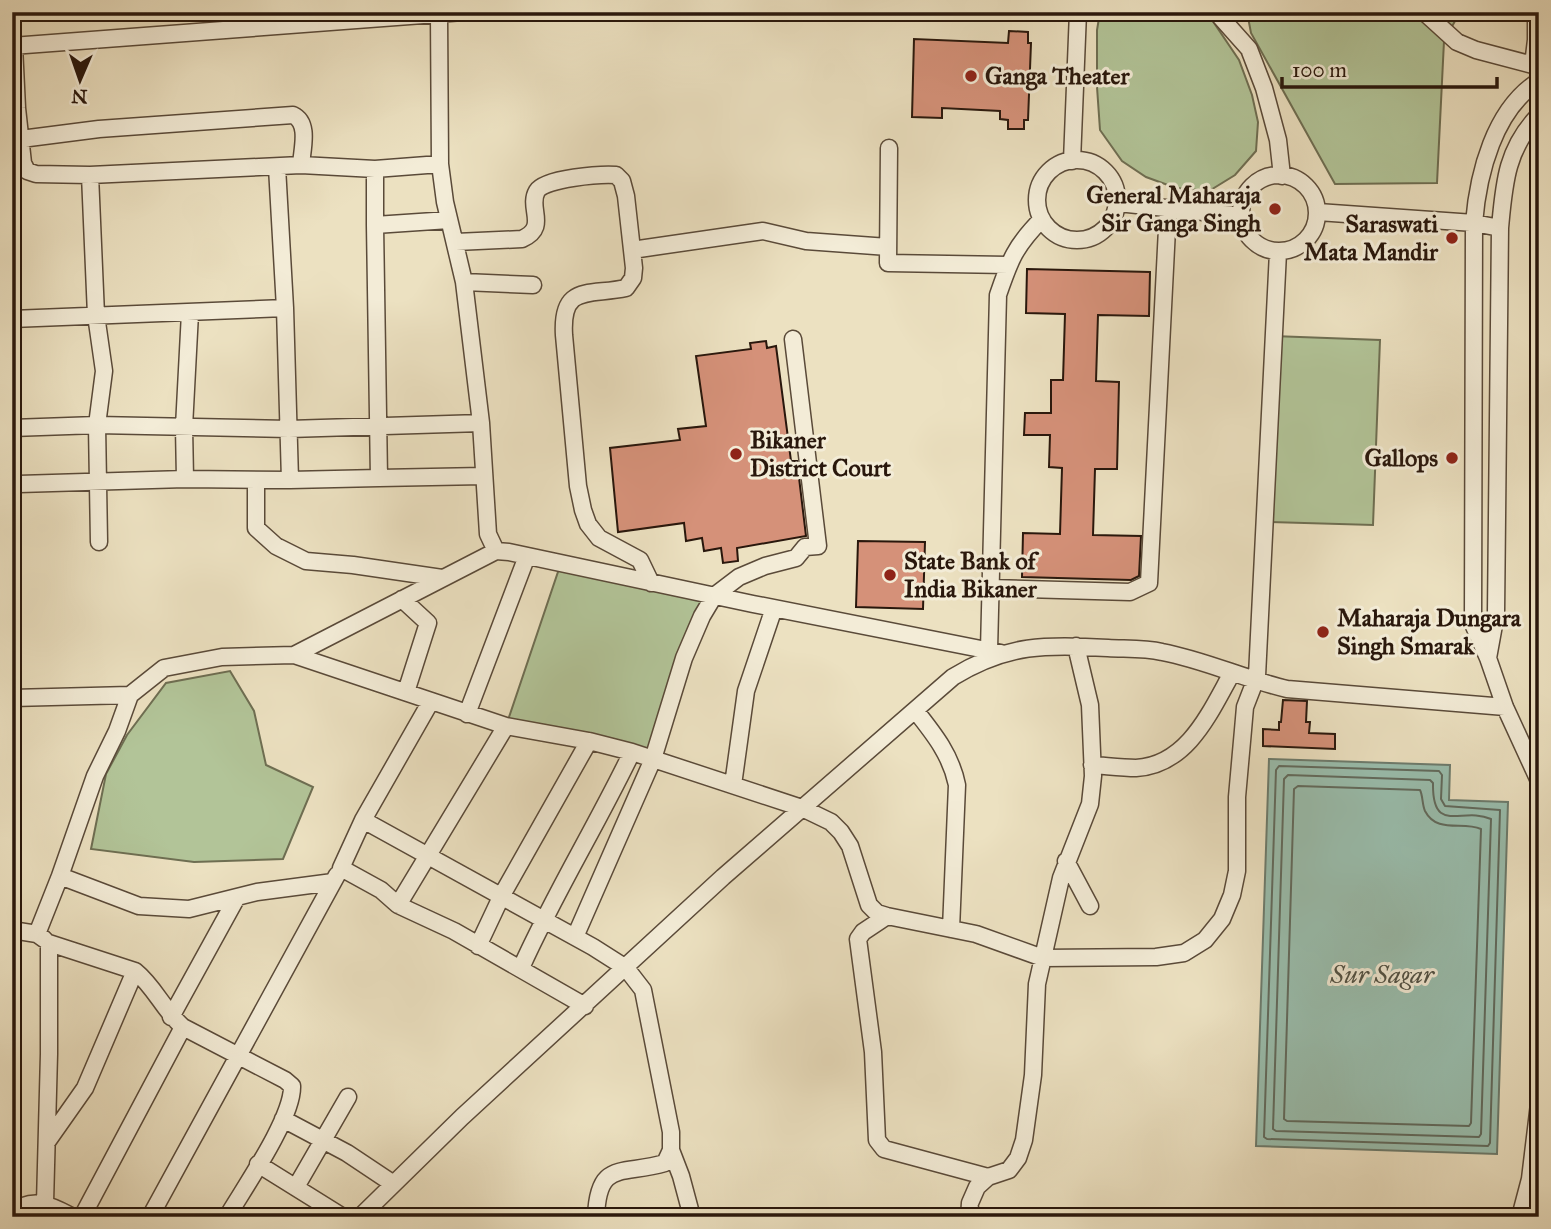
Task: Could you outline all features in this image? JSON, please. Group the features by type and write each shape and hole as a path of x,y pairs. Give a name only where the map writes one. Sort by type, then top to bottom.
{"street":[{"path":"440,164 375,169 301,165 36,174 27,171 23,163 13,46 463,12"},
{"path":"1072,161 1078,12"},
{"path":"1216,12 1249,49 1279,140 1282,176"},
{"path":"1424,12 1457,42 1476,50 1536,66 1536,12"},
{"path":"439,15 440,164 449,220 464,282 481,422 488,534 496,551"},
{"path":"1539,81 1526,89 1510,107 1493,141 1477,190 1474,223 1473,624 1505,707 1539,781"},
{"path":"21,139 99,129 293,115 300,118 303,125 301,165"},
{"path":"1488,658 1496,614 1500,228 1504,180 1519,140 1539,116"},
{"path":"889,148 888,263 1008,264"},
{"path":"1072,161 1086,161 1100,167 1110,177 1116,189 1118,203 1115,216 1108,227 1086,240 1060,237 1049,230 1038,207 1037,194 1041,182 1060,164 1072,161"},
{"path":"277,167 285,308 290,480"},
{"path":"375,169 379,478"},
{"path":"90,174 96,315 104,371 97,425 99,542"},
{"path":"456,242 523,239 530,236 535,229 537,190 547,183 606,174 616,175 622,181 626,196 633,278 626,289 585,293 572,299 563,317 578,486 583,510 588,524 599,538 640,560 651,583"},
{"path":"1268,176 1282,176 1301,181 1315,199 1318,212 1316,226 1310,237 1298,247 1278,252 1250,240 1240,221 1244,196 1254,183 1268,176"},
{"path":"1118,203 1241,216"},
{"path":"990,587 1130,592 1149,583 1168,209"},
{"path":"1318,212 1474,223 1500,228"},
{"path":"995,651 990,587 998,295 1008,264 1022,239 1042,219"},
{"path":"375,225 449,220"},
{"path":"632,250 763,231 806,241 888,247"},
{"path":"45,1203 47,1142 43,938 60,876 95,776 117,731 130,695 164,668 222,657 295,655 506,726 632,752 733,785 802,808 831,822 850,846 869,905 877,913 976,934 1043,958 1156,957 1184,953 1205,940 1222,919 1232,895 1237,871 1237,797 1242,730 1245,707 1255,681 1278,252"},
{"path":"464,282 533,285"},
{"path":"12,319 285,308"},
{"path":"185,480 184,428 190,313"},
{"path":"575,937 653,759 692,635 714,596 739,577 765,566 796,558 805,547 818,546 793,339"},
{"path":"12,428 97,425 379,428 481,422"},
{"path":"12,480 19,484 483,477"},
{"path":"256,480 256,528 276,546 306,561 354,565 442,579"},
{"path":"295,655 496,551 995,651 1045,645 1161,651 1286,689 1505,707"},
{"path":"467,714 527,556"},
{"path":"402,599 428,623 405,692"},
{"path":"733,785 746,691 753,663 774,608"},
{"path":"969,1217 970,1203 977,1187 988,1177 1009,1170 1018,1158 1024,1140 1032,1074 1037,984 1066,861 1090,804 1090,705 1076,646"},
{"path":"360,1217 392,1183 723,877 953,677 995,651"},
{"path":"1092,765 1137,768 1152,765 1170,756 1188,743 1201,728 1232,673"},
{"path":"12,698 130,695"},
{"path":"150,1217 337,875 363,820 430,701"},
{"path":"915,710 943,746 954,770 957,785 951,929"},
{"path":"398,905 506,726"},
{"path":"478,946 502,895 589,741"},
{"path":"521,968 543,919 610,798 632,752"},
{"path":"363,820 502,895 626,968 643,990 671,1132 671,1150 691,1215"},
{"path":"1066,861 1090,906"},
{"path":"60,876 139,906 189,909 337,875 382,890 398,905 454,931 584,1006"},
{"path":"82,1217 236,899"},
{"path":"887,916 863,932 858,939 873,1052 877,1140 884,1149 988,1177"},
{"path":"12,930 43,938 135,971 152,987 177,1022 292,1086 283,1119 227,1217"},
{"path":"47,1142 85,1088 135,971"},
{"path":"296,1187 348,1097"},
{"path":"1520,1217 1530,1179 1539,1104"},
{"path":"283,1119 323,1140 392,1183"},
{"path":"596,1217 598,1189 606,1178 624,1171 665,1163 671,1150"},
{"path":"258,1164 343,1217"},
{"path":"12,1213 27,1205 45,1203 73,1217"}],"shaded area":[{"path":"1100,12 1203,12 1210,17 1239,60 1252,95 1258,122 1256,151 1235,175 1209,191 1176,188 1146,177 1122,161 1100,130 1097,30"},
{"path":"1247,12 1460,12 1444,41 1437,183 1335,184 1251,33"},
{"path":"1273,336 1380,340 1373,525 1267,522"},
{"path":"561,563 714,596 653,759 506,726"},
{"path":"230,671 254,711 266,765 313,787 283,859 194,862 91,849 106,774 127,735 166,683"}],"water":[{"name":"Sur Sagar","path":"1269,759 1450,765 1449,800 1508,802 1497,1154 1256,1146"}],"building":[{"name":"Ganga Theater","path":"1009,31 1028,32 1028,43 1031,43 1028,120 1024,120 1024,129 1008,129 1008,120 1000,119 1000,111 942,108 942,118 912,117 914,39 1008,43"},
{"path":"1027,269 1150,272 1149,316 1098,315 1096,381 1119,382 1117,469 1095,469 1093,535 1141,536 1139,576 1131,580 1022,577 1023,533 1060,534 1062,468 1049,467 1050,435 1024,435 1025,413 1051,413 1051,380 1063,380 1065,314 1026,313"},
{"name":"Bikaner District Court","path":"766,341 767,348 776,346 791,461 797,461 806,536 737,548 738,561 723,563 721,548 704,551 702,538 686,541 684,523 618,532 610,448 680,440 678,429 706,426 696,356 751,349 750,343"},
{"name":"State Bank of India Bikaner","path":"858,541 925,542 923,609 856,607"},
{"path":"1283,700 1307,701 1306,722 1310,722 1309,733 1335,734 1335,749 1263,746 1263,729 1279,730"}],"place":[{"name":"Ganga Theater","path":"971,76"},
{"name":"General Maharaja Sir Ganga Singh","path":"1275,209"},
{"name":"Saraswati Mata Mandir","path":"1452,238"},
{"name":"Bikaner District Court","path":"736,454"},
{"name":"Gallops","path":"1452,458"},
{"name":"State Bank of India Bikaner","path":"890,575"},
{"name":"Maharaja Dungara Singh Smarak","path":"1323,632"}]}
